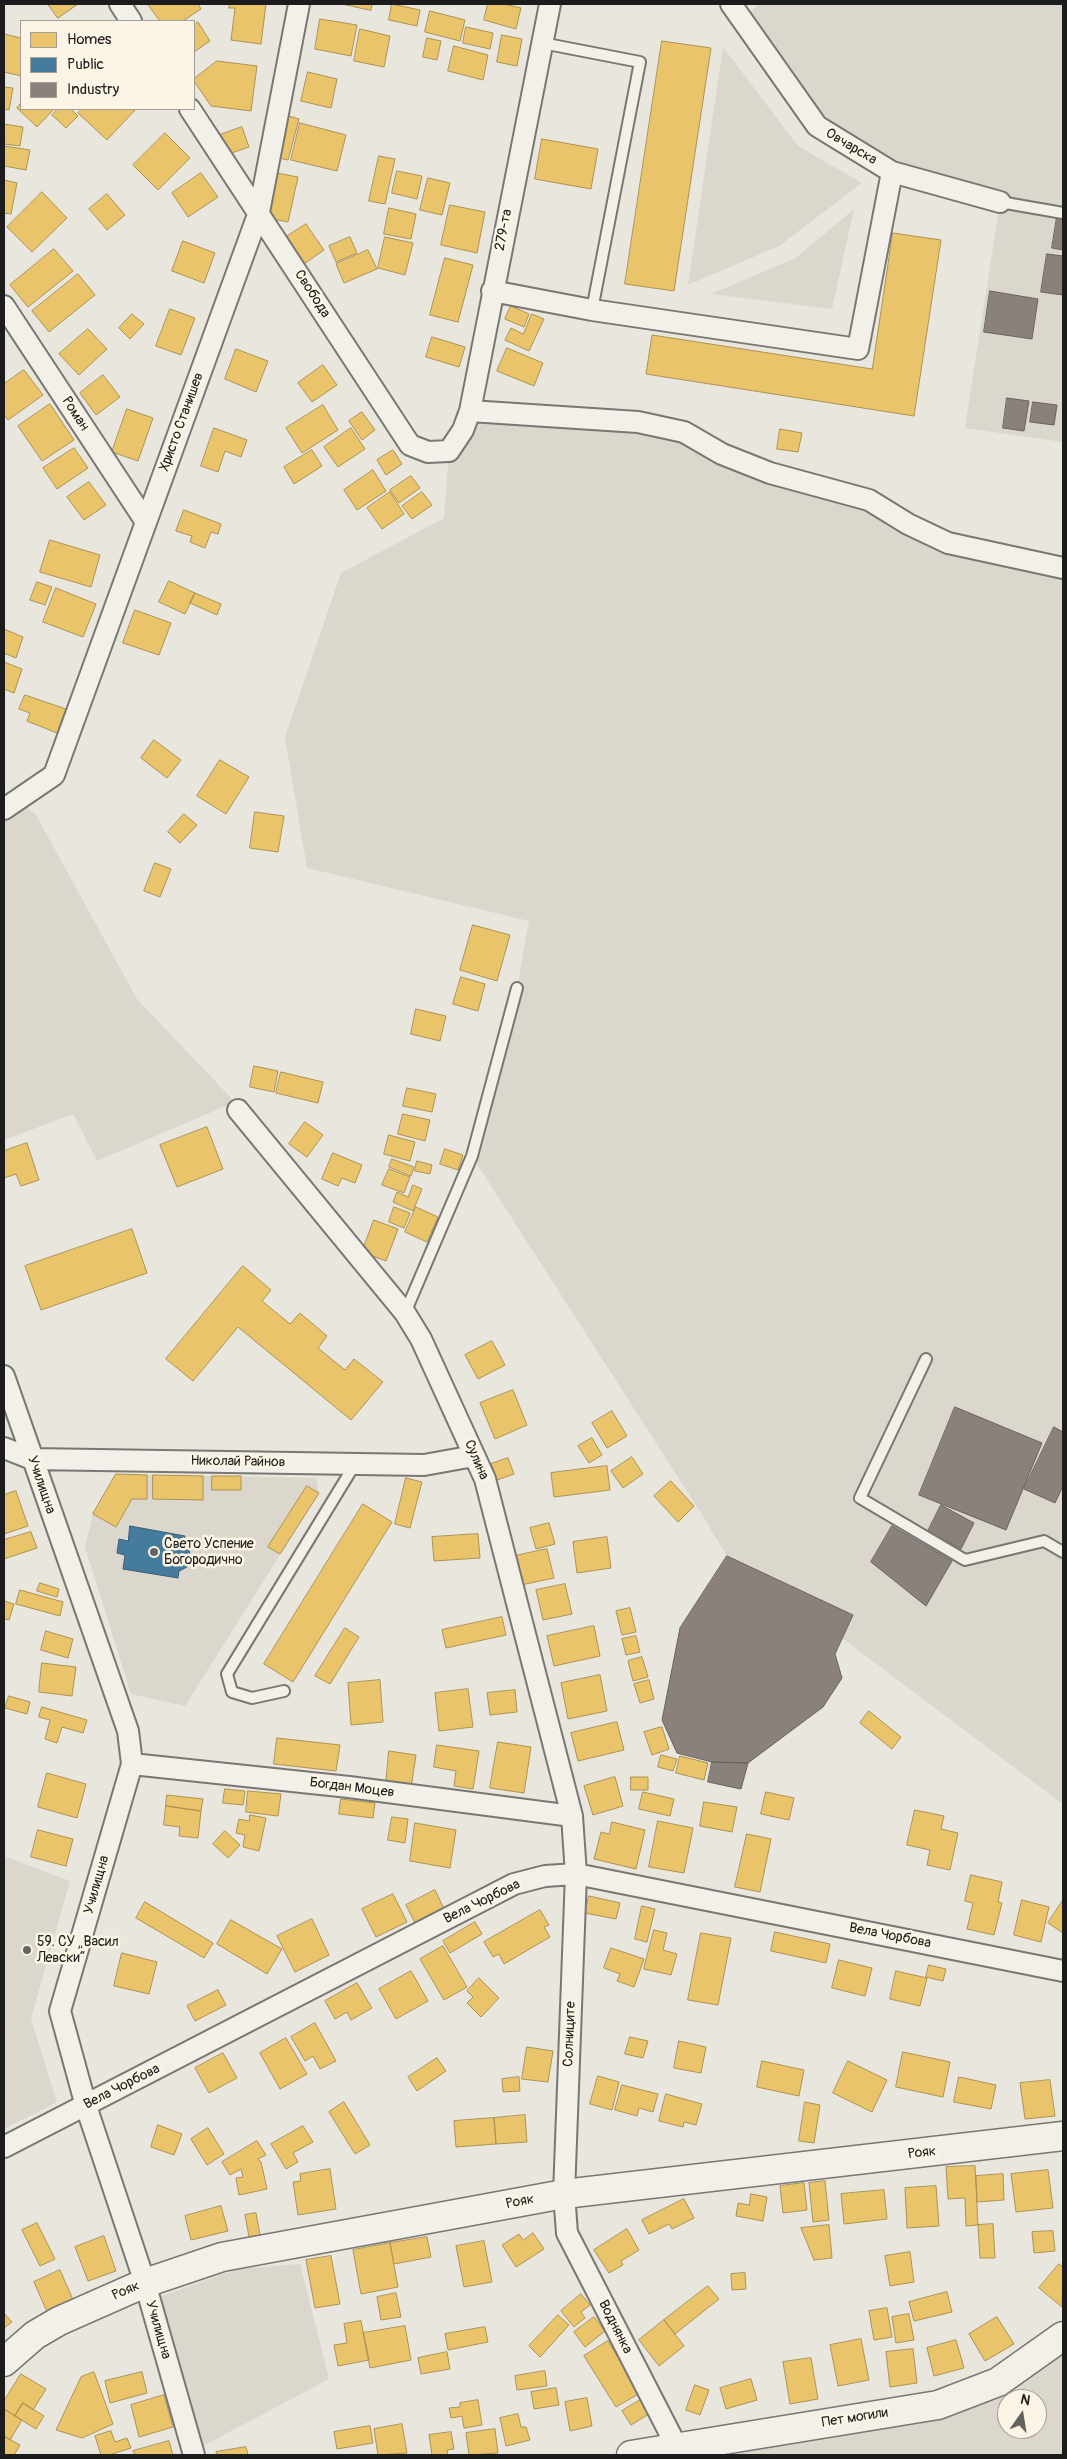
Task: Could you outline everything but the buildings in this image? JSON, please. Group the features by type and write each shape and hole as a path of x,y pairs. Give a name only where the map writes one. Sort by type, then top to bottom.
{"street":[{"path":"120,4 130,20"},
{"name":"Христо Станишев","path":"4,809 54,775 259,212 299,4"},
{"name":"279-та","path":"449,451 463,430 470,411 492,291 550,4"},
{"name":"Овчарска","path":"731,4 817,126 892,172 1000,202"},
{"name":"Свобода","path":"191,110 410,445 428,452 449,451"},
{"path":"492,291 592,310 858,350 892,172"},
{"name":"Роман","path":"4,306 146,522"},
{"path":"470,411 638,422 684,432 722,454 770,473 868,500 908,524 948,543 1063,568"},
{"name":"Сулина","path":"238,1110 405,1313 421,1339 485,1480 572,1816 576,1874"},
{"name":"Училищна","path":"4,1376 128,1731 132,1764 60,2011 86,2106 145,2283 194,2455"},
{"name":"Николай Райнов","path":"4,1448 32,1459 424,1465 474,1456"},
{"name":"Богдан Моцев","path":"132,1764 359,1789 572,1816"},
{"name":"Вела Чорбова","path":"4,2147 514,1884 545,1876 576,1874 1063,1971"},
{"name":"Солниците","path":"564,2194 576,1874"},
{"name":"Рояк","path":"4,2362 35,2335 145,2283 222,2257 564,2194 1063,2136"},
{"name":"Воднянка","path":"564,2194 567,2233 679,2451"},
{"name":"Пет могили","path":"631,2455 679,2451 938,2405 998,2382 1063,2336"}],"lane":[{"path":"542,43 640,62 592,310"},
{"path":"1000,202 1063,213"},
{"path":"405,1313 472,1156 517,988"},
{"path":"926,1360 860,1498 965,1560 1044,1541 1063,1552"},
{"path":"284,1691 252,1698 232,1692 227,1674 355,1464"}],"shaded area":[{"path":"758,4 1020,4 1005,82 848,91 817,126 742,21"},
{"path":"1020,4 1063,4 1063,442 965,428 1000,202 892,172 817,126 848,91 1005,82"},
{"path":"723,47 798,146 862,183 779,246 688,285"},
{"path":"854,209 832,309 711,294 796,258"},
{"path":"470,411 638,422 908,524 1063,568 1063,1387 837,1307 701,1513 472,1156 517,988 529,921 307,868 285,737 341,573 444,518 449,451"},
{"path":"18,801 36,815 137,999 235,1102 97,1161 73,1114 4,1140 4,809"},
{"path":"837,1307 1063,1387 1063,1804 842,1638 835,1654 842,1678 823,1707 748,1763 712,1762 677,1753 662,1720 680,1628 727,1556 701,1513"},
{"path":"116,1474 316,1478 319,1493 185,1706 131,1694 85,1547 93,1514"},
{"name":"59. СУ „Васил Левски“","path":"4,1856 70,1881 31,2019 57,2102 4,2129"},
{"path":"4,1947 30,1954 9,2033 4,2031"},
{"path":"300,2264 329,2379 201,2447 159,2297 237,2269"},
{"path":"1063,2336 1063,2455 681,2455 938,2405"}],"place":[{"name":"Свето Успение Богородично","path":"154,1552"},
{"name":"59. СУ „Васил Левски“","path":"27,1950"}]}
